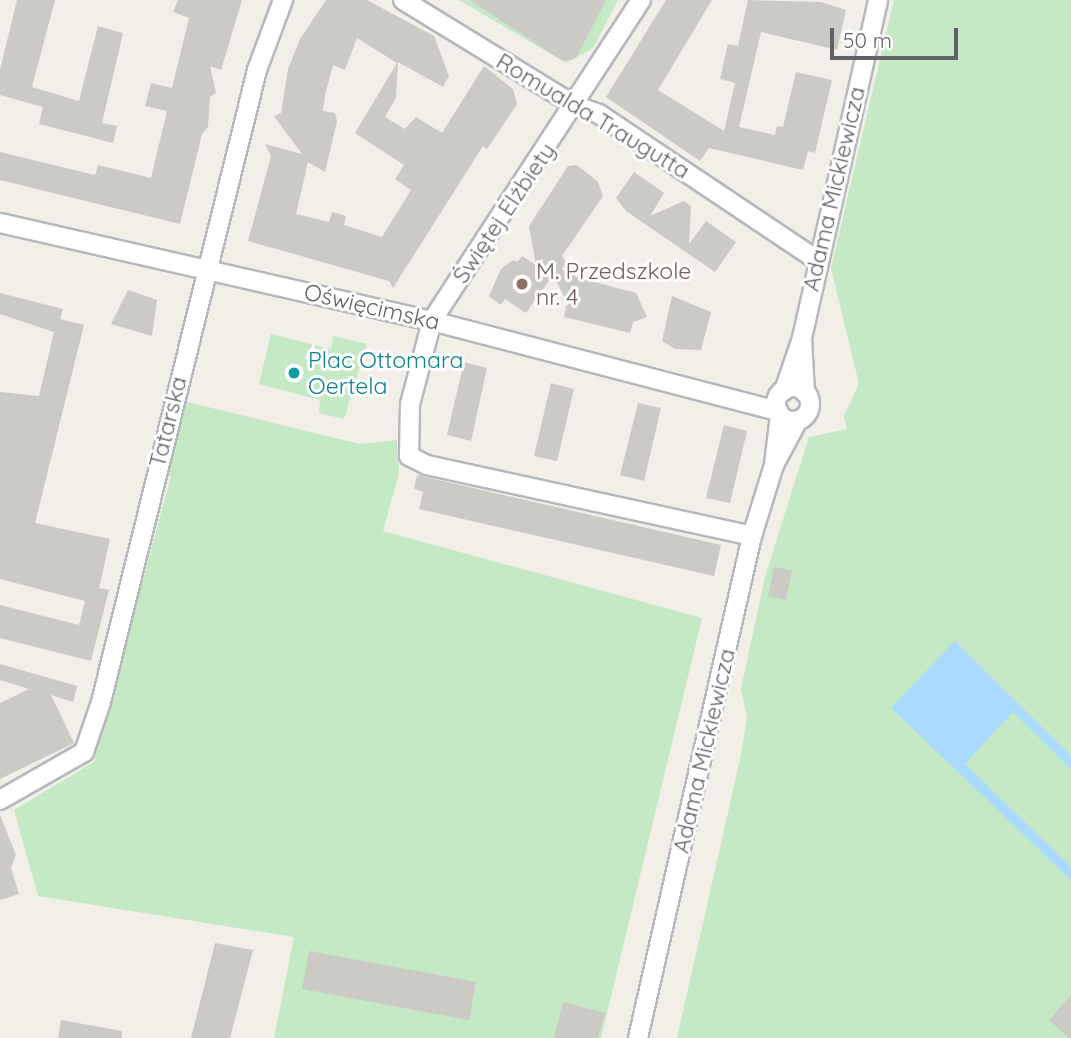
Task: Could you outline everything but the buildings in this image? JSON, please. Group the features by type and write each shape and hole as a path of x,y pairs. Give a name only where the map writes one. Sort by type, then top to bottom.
{"street":[{"name":"Tatarska","path":"0,800 83,752 101,702 205,269 257,70 283,0"},
{"name":"Romualda Traugutta","path":"403,0 576,106 599,114 816,259"},
{"name":"Świętej Elżbiety","path":"641,0 576,106 432,321 410,404 409,456 427,466 752,536"},
{"name":"Adama Mickiewicza","path":"774,465 780,403 802,338 816,259 878,0"},
{"name":"Oświęcimska","path":"0,223 432,321 742,398 780,403"},
{"name":"Adama Mickiewicza","path":"638,1038 752,536 774,465 798,420 809,409 805,393 802,338"},
{"path":"798,420 780,403 794,388 805,393"}],"green space":[{"path":"459,0 618,0 593,48 566,63"},
{"path":"894,0 1071,0 1071,1038 677,1038 741,755 747,717 741,689 765,577 809,437 847,429 844,416 859,384 831,268"},
{"path":"271,334 331,349 333,336 367,344 344,419 319,413 320,400 259,384"},
{"path":"175,399 360,444 397,440 399,473 383,531 702,618 601,1038 274,1038 294,937 38,896 14,810 94,762 171,476 156,472"}],"water":[{"path":"955,641 1071,756 1071,769 1013,712 965,764 1071,867 1071,880 891,708"}],"place":[{"name":"M. Przedszkole nr. 4","path":"522,284"},
{"name":"Plac Ottomara Oertela","path":"294,373"}]}
